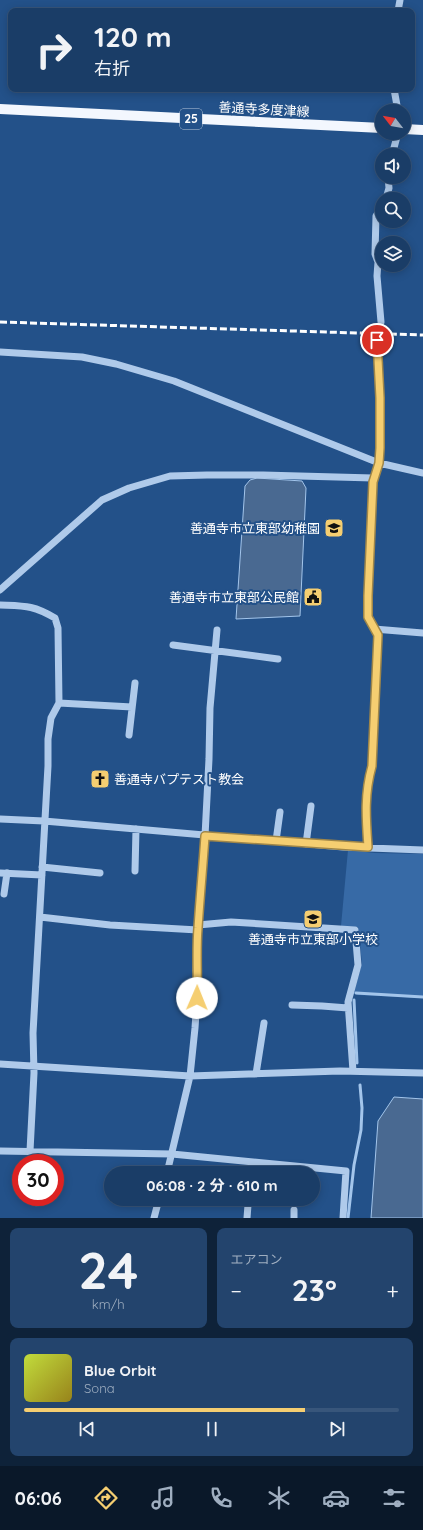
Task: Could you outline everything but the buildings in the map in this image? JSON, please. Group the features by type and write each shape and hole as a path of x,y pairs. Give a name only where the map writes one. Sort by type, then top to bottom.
{"main road":[{"name":"善通寺多度津線","path":"0,109 375,128"},
{"path":"411,129 423,130"}],"street":[{"path":"395,92 397,104"},
{"path":"376,228 375,254 378,262 377,276 381,322"},
{"path":"368,847 365,809 367,784 372,766 378,635 368,617 373,478 379,463 380,398 377,340"},
{"path":"0,352 82,357 116,364 174,381 379,463 423,473"},
{"path":"0,590 102,500 129,488 170,476 263,475 373,478"},
{"path":"0,605 29,606 41,609 55,618 58,628 59,703 51,718 48,739 48,766 33,1033 34,1066 30,1151"},
{"path":"374,629 423,633"},
{"path":"169,1166 190,1076 198,984 196,970 198,927 205,836 210,708 217,630"},
{"path":"173,645 278,659"},
{"path":"129,734 135,683"},
{"path":"59,703 132,707"},
{"path":"306,844 311,806"},
{"path":"276,841 280,812"},
{"path":"0,819 44,821 306,844 423,850"},
{"path":"135,871 136,829"},
{"path":"42,867 100,873"},
{"path":"4,894 3,873 42,875"},
{"path":"40,917 110,925 198,927 231,922 355,930 358,965 348,1002 353,1071"},
{"path":"292,1005 348,1008"},
{"path":"256,1074 264,1023"},
{"path":"0,1064 190,1076 353,1071 423,1073"},
{"path":"0,1151 172,1154 346,1171 343,1218"},
{"path":"154,1218 158,1206"},
{"path":"247,1218 248,1206"},
{"path":"294,1210 294,1218"}],"shaded area":[{"path":"257,478 302,481 306,488 300,616 236,619 245,486 250,480"},
{"path":"348,850 375,853 423,854 423,998 358,995 354,993 362,963 358,927 341,926"},
{"path":"394,1097 423,1099 423,1218 371,1218 378,1121"}],"waterway":[{"path":"356,993 423,997"},
{"path":"354,1000 357,1063"},
{"path":"348,1218 354,1165 361,1130 362,1108 360,1085"}],"railway":[{"path":"0,322 423,335"}],"place":[{"name":"善通寺市立東部幼稚園","path":"334,528"},
{"name":"善通寺市立東部公民館","path":"313,597"},
{"name":"善通寺バプテスト教会","path":"100,779"},
{"name":"善通寺市立東部小学校","path":"313,919"}],"route":[{"path":"197,998 198,984 196,970 198,927 205,836 368,847 365,809 367,784 372,766 378,635 368,617 373,478 379,463 380,448 380,398 377,340"}]}
